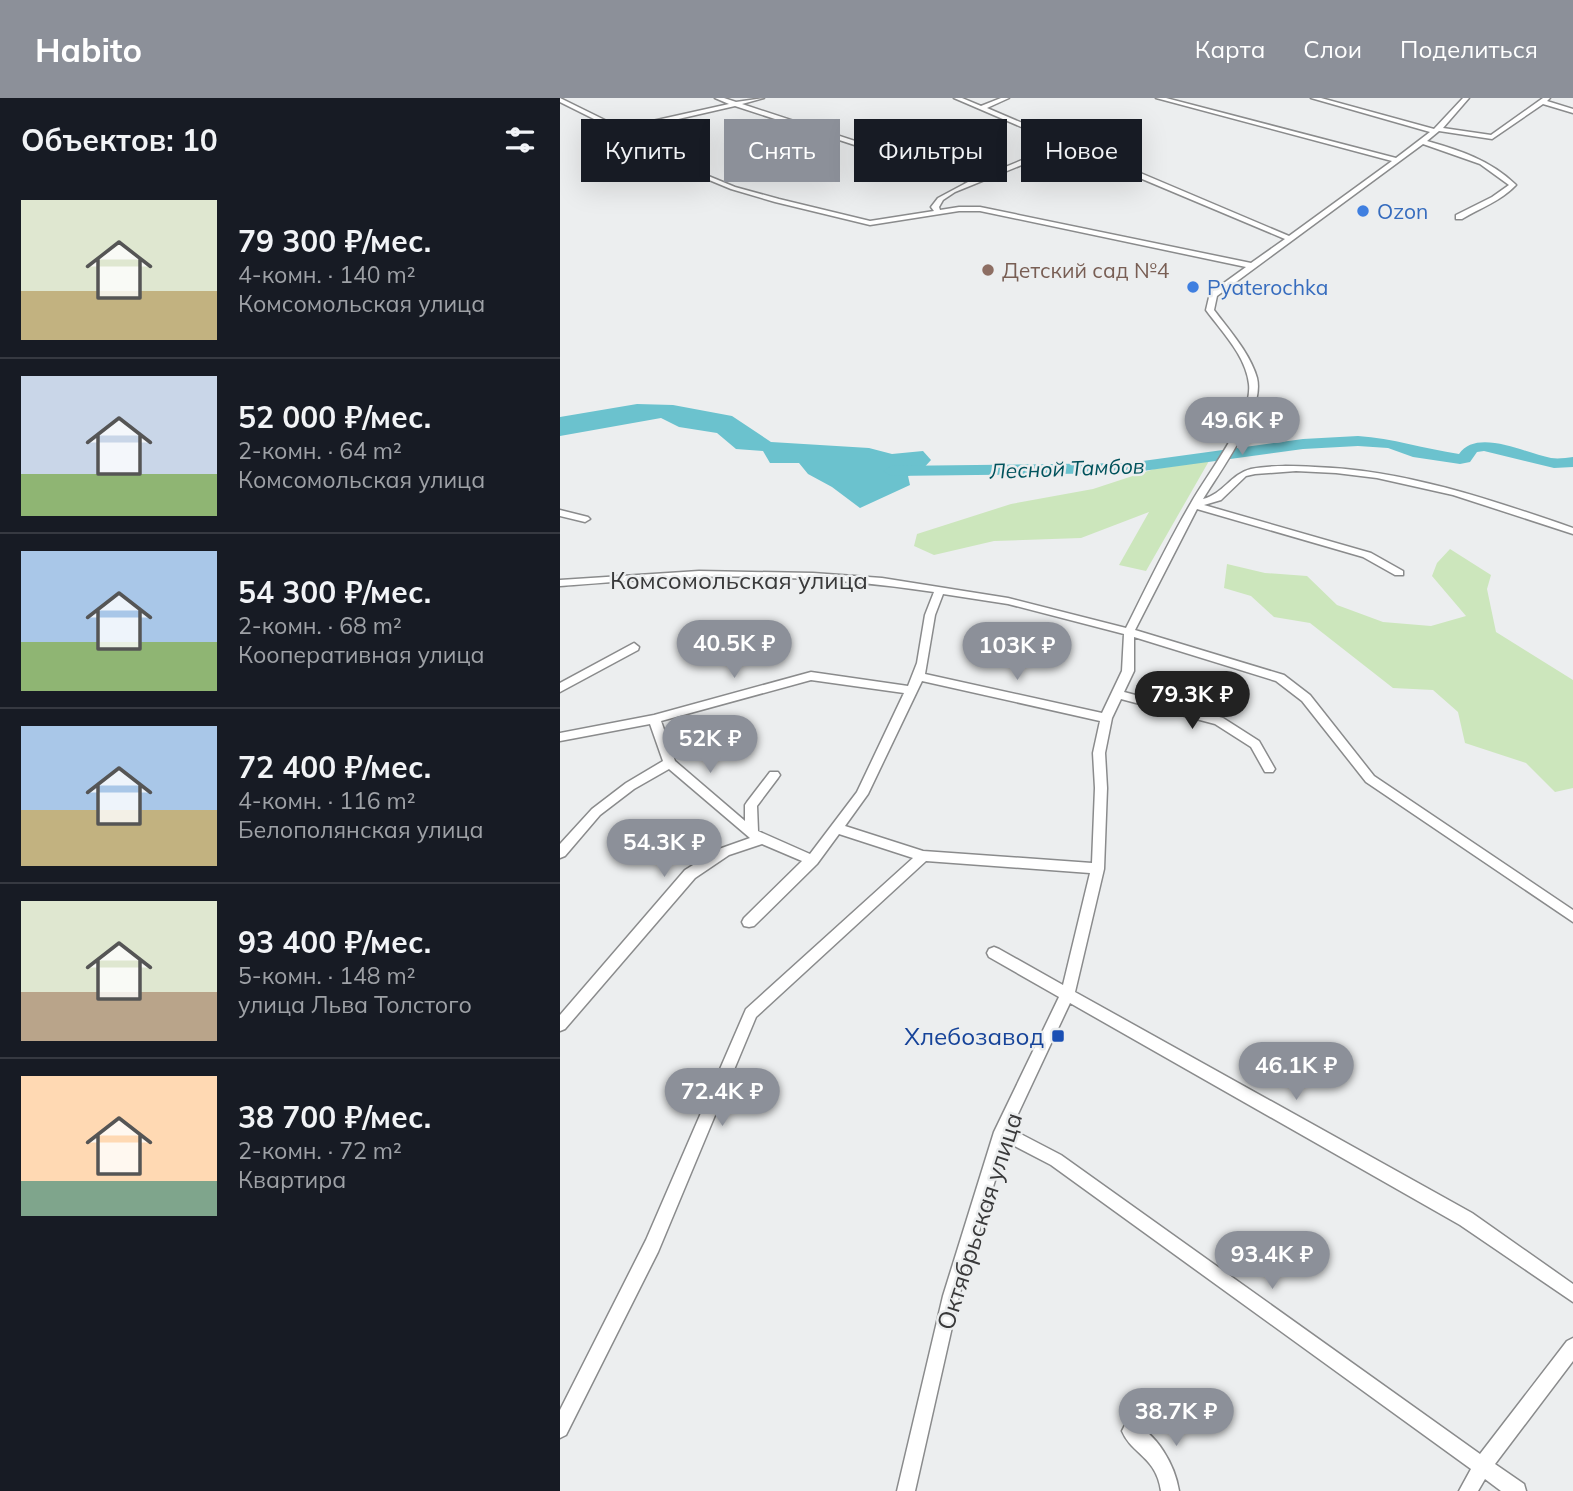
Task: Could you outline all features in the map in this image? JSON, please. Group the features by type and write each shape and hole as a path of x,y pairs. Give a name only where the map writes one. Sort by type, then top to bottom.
{"street":[{"path":"718,98 732,105 854,144"},
{"path":"669,119 761,98"},
{"path":"957,98 1021,124"},
{"path":"982,108 1006,98"},
{"path":"1159,98 1397,160"},
{"path":"1314,98 1436,130 1492,137 1544,100 1573,110"},
{"path":"1129,632 1195,504 1242,427 1254,385 1249,367 1210,310 1213,295 1436,130 1466,98"},
{"path":"560,100 598,119"},
{"path":"1421,141 1470,156 1504,175 1513,185 1504,195 1494,197 1459,217"},
{"path":"1142,176 1291,239"},
{"path":"710,178 777,201 865,223 938,212 989,210 1254,267"},
{"path":"938,212 936,204 940,199 973,182"},
{"path":"1195,504 1218,498 1243,474 1268,469 1329,468 1448,491 1573,531"},
{"path":"1195,504 1367,555 1399,573"},
{"path":"560,513 585,519"},
{"name":"Комсомольская улица","path":"560,583 699,574 813,576 882,581 1008,601 1129,632 1280,678 1306,698 1370,779 1573,917"},
{"path":"749,922 812,860 862,794 911,690 920,677 930,615 940,589"},
{"name":"Октябрьская улица","path":"906,1491 951,1296 1002,1132 1068,992 1097,869 1101,788 1098,753 1106,718 1128,671 1129,632"},
{"path":"560,688 634,647"},
{"path":"560,737 654,719 811,676 911,690"},
{"path":"920,677 1106,718"},
{"path":"1118,694 1219,721 1255,744 1269,769"},
{"path":"654,719 670,763 757,836 812,860"},
{"path":"560,853 596,812 630,786 670,763"},
{"path":"757,836 751,805 774,775"},
{"path":"836,828 923,856 1097,869"},
{"path":"560,1025 690,874 724,852 757,836"},
{"path":"560,1429 652,1246 751,1013 923,856"},
{"path":"994,953 1068,992 1465,1219 1573,1294"},
{"path":"1002,1132 1056,1160 1517,1491"},
{"path":"1468,1491 1483,1465 1573,1347"},
{"path":"1131,1431 1158,1456 1166,1472 1170,1491"}],"green space":[{"path":"1209,461 1146,571 1119,565 1149,512 1081,538 994,541 934,555 914,546 917,534 1011,504 1093,489 1154,469"},
{"path":"1450,549 1491,575 1487,589 1496,632 1573,680 1573,788 1555,792 1526,763 1465,743 1458,712 1433,690 1393,688 1310,623 1274,617 1251,596 1224,588 1227,564 1265,573 1307,576 1337,605 1383,622 1431,626 1466,616 1432,576 1437,563"}],"water":[{"path":"637,404 673,405 732,416 771,442 869,448 892,454 923,451 931,460 921,471 908,476 910,485 860,508 832,487 808,474 799,463 770,463 763,451 736,449 717,433 679,427 661,418 560,436 560,417"}],"waterway":[{"name":"Лесной Тамбов","path":"891,471 1128,468 1303,444 1358,441 1391,443 1413,452 1460,459 1464,459 1474,447 1484,446 1554,463 1573,462"}],"place":[{"name":"Ozon","path":"1363,211"},
{"name":"Детский сад №4","path":"988,270"},
{"name":"Pyaterochka","path":"1193,287"},
{"name":"Хлебозавод","path":"1058,1036"}]}
